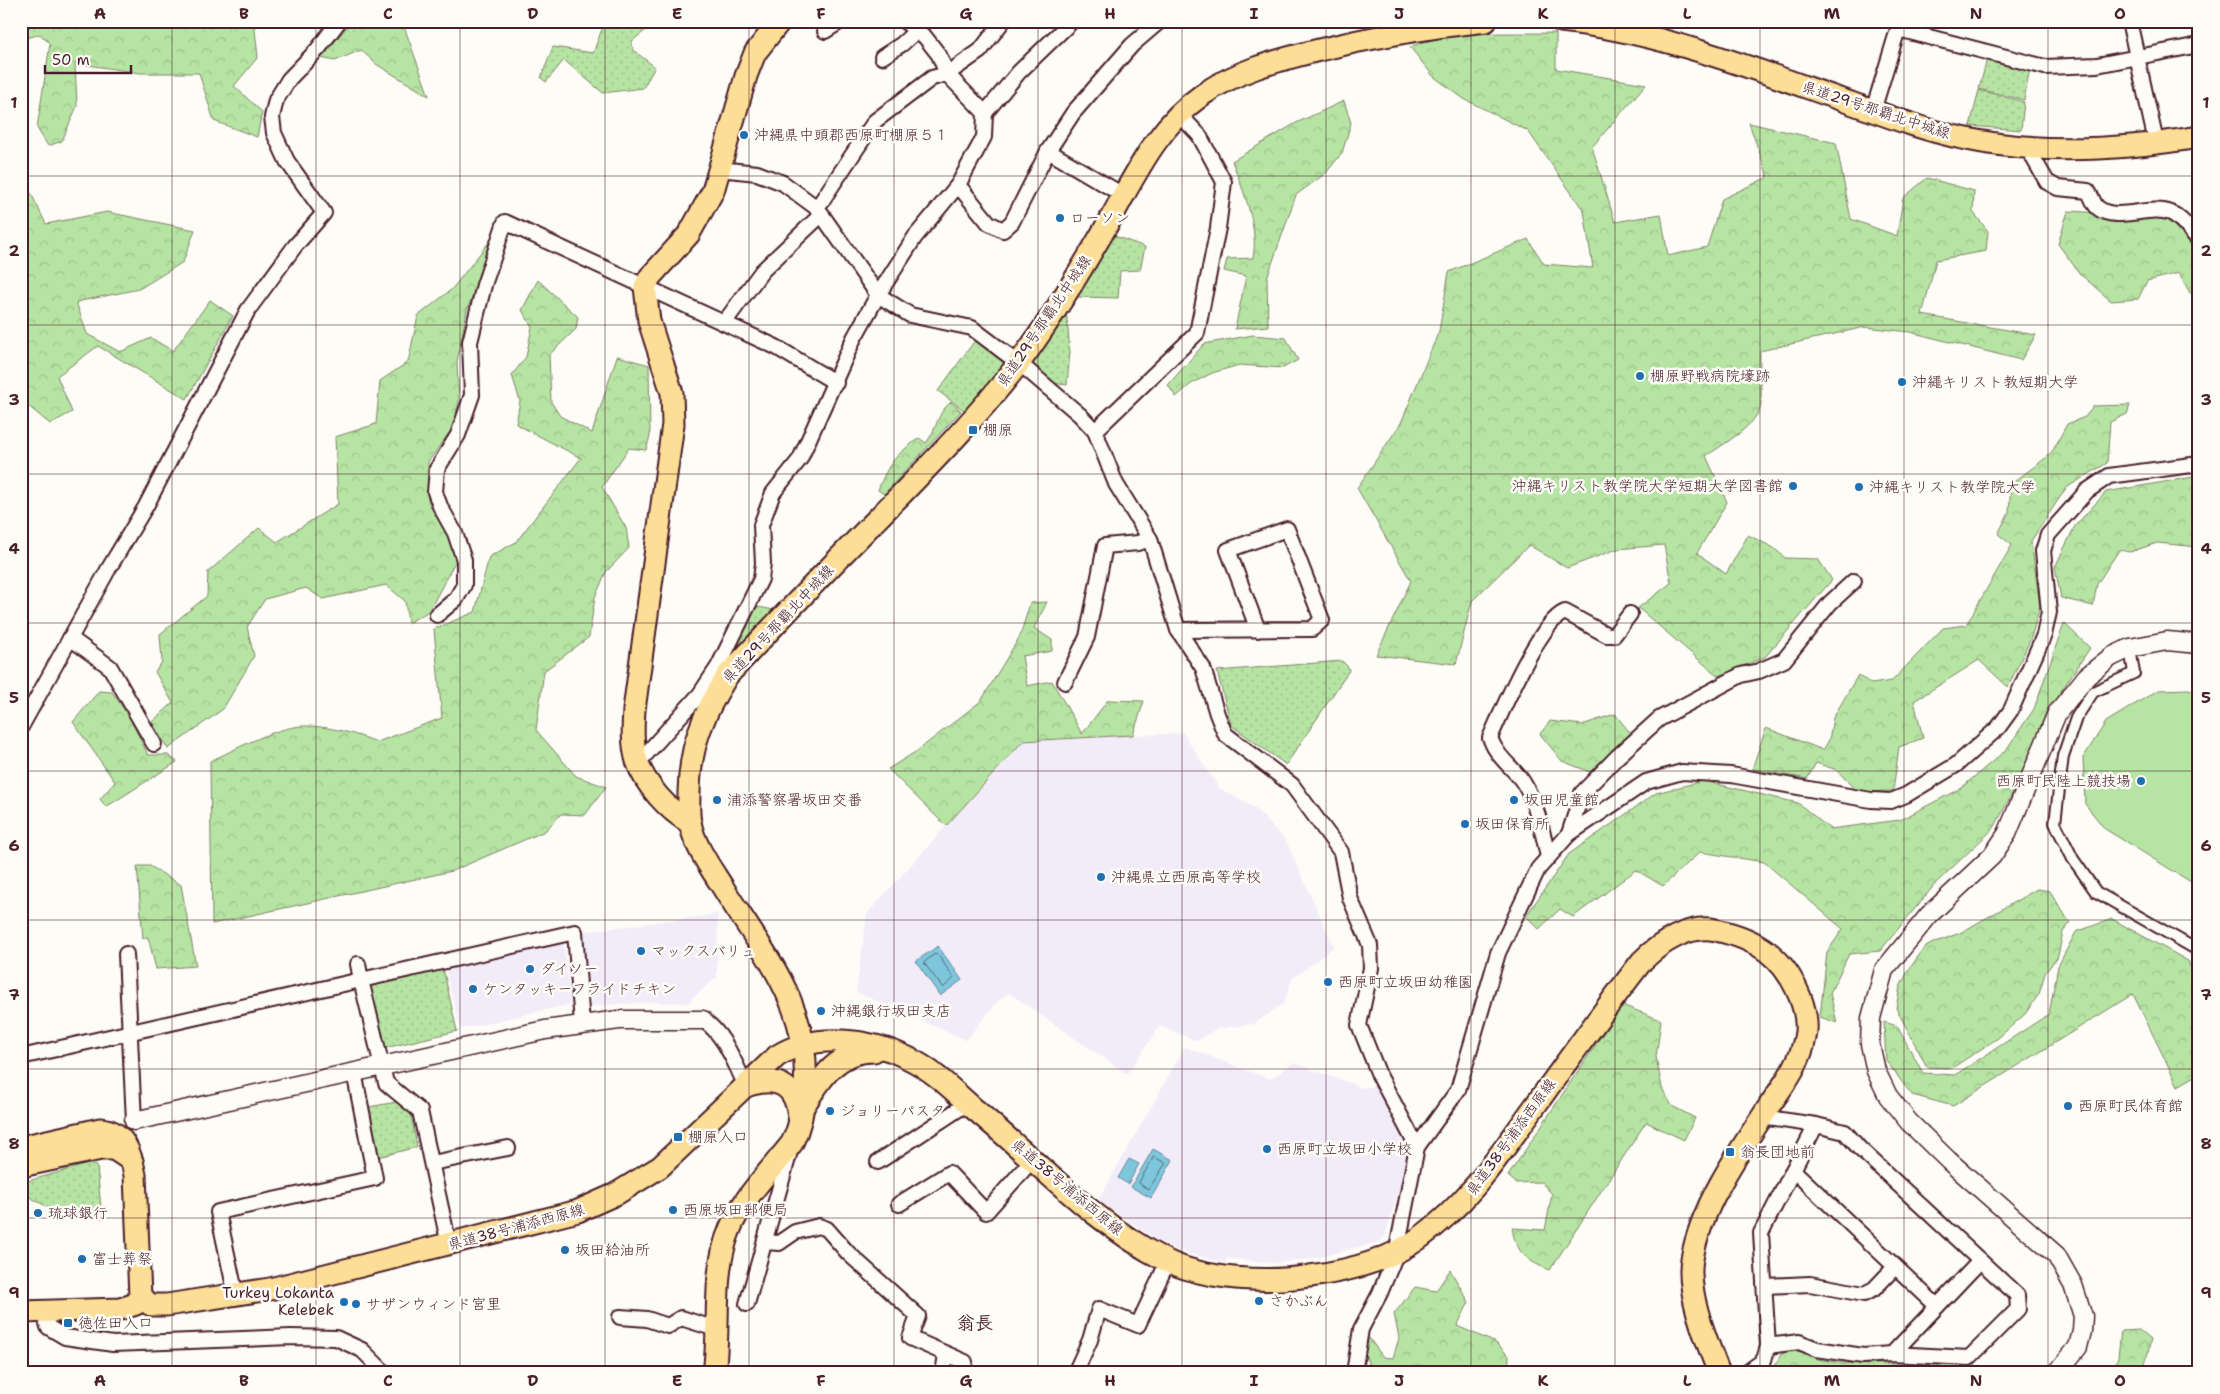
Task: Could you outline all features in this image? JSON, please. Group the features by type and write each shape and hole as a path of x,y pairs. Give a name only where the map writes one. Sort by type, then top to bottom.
{"main road":[{"path":"645,287 650,277 689,234 713,191 746,76 755,52 780,21"},
{"name":"県道29号那覇北中城線","path":"714,1373 721,1261 730,1228 746,1201 792,1143 802,1114 806,1073 804,1044 797,1015 784,986 712,870 690,823 689,778 693,750 706,697 722,671 979,414 1019,363 1085,262 1148,153 1179,114 1218,84 1253,68 1390,28 1486,21"},
{"name":"県道29号那覇北中城線","path":"1561,21 1589,24 1669,41 1873,111 1963,138 2027,147 2105,148 2199,137"},
{"name":"県道29号那覇北中城線","path":"645,287 649,321 672,393 673,424 634,710 634,738 638,763 663,801 680,817 690,823"},
{"name":"県道38号浦添西原線","path":"140,1297 151,1306 236,1296 578,1212 616,1194 660,1167 778,1056 804,1044 843,1041 892,1052 929,1071 1096,1214 1119,1231 1168,1261 1213,1274 1274,1280 1354,1268 1396,1254 1420,1238 1465,1200 1642,961 1665,942 1686,933 1712,929 1746,938 1780,961 1793,980 1806,1021 1805,1038 1796,1065 1762,1117 1707,1209 1697,1232 1691,1263 1695,1308 1719,1373"},
{"path":"802,1114 828,1070 841,1060 865,1051 892,1052"},
{"path":"746,1086 766,1081 783,1084 794,1098 802,1114"},
{"path":"21,1166 100,1139 109,1129 118,1134 132,1161 135,1175 140,1297 136,1304 130,1308 21,1312"},
{"path":"21,1147 100,1139"}],"street":[{"path":"21,727 146,506 248,310 295,246 324,213 288,161 274,133 272,117 276,100 289,79 318,49 340,21"},
{"path":"825,31 841,21"},
{"path":"724,323 762,271 820,211 875,121 932,78 947,74 980,51 1004,21"},
{"path":"722,671 760,579 763,563 761,525 773,494 800,459 836,383 854,338 878,294 915,237 958,185 984,137 985,113 1019,72 1072,21"},
{"path":"958,185 989,223 1003,230 1012,222 1048,151 1073,113 1132,45 1160,21"},
{"path":"2129,21 2156,142"},
{"path":"882,57 902,44 912,25 925,37 939,55 947,74 985,113"},
{"path":"1873,111 1901,25 2046,66 2097,65 2138,59 2199,45"},
{"path":"1095,431 1197,333 1218,228 1224,182 1198,135 1179,114"},
{"path":"2027,147 2047,182 2052,186 2088,191 2095,205 2106,212 2160,210 2171,213 2181,219 2199,240"},
{"path":"1048,151 1123,194"},
{"path":"719,170 757,173 783,183 820,211 848,255 878,294 910,315 972,328 1019,363 1080,415 1095,431 1116,484 1150,538 1178,630 1203,668 1217,714 1226,734 1292,785 1341,852 1350,898 1370,945 1371,968 1359,1025 1379,1075 1417,1147"},
{"path":"437,614 456,599 464,585 464,560 455,533 440,506 435,492 437,469 458,434 472,394 470,342 484,285 506,222 776,347 836,383"},
{"path":"1355,1372 1361,1329 1380,1293 1396,1254 1417,1147 1458,1090 1498,953 1538,868 1569,834 1646,782 1682,772 1731,775 1871,800 1891,801 1906,795 1956,765 1998,728 2011,710 2044,635 2049,612 2043,552 2048,535 2087,491 2109,476 2199,464"},
{"path":"1178,630 1258,630 1312,629 1322,620 1288,528 1228,550 1258,630"},
{"path":"1065,682 1087,637 1106,546 1138,544 1150,538"},
{"path":"1569,834 1582,793 1617,756 1659,719 1741,675 1759,671 1784,660 1830,603 1854,581"},
{"path":"1548,857 1533,803 1523,782 1496,752 1490,738 1539,638 1556,616 1564,612 1607,635 1614,635 1630,614"},
{"path":"70,638 110,667 154,744"},
{"path":"2057,1373 2078,1348 2082,1331 2083,1316 2073,1285 2056,1255 1948,1161 1909,1122 1888,1096 1876,1071 1870,1044 1871,1018 1884,970 1929,915 1992,856 2007,834 2057,713 2087,676 2111,657 2130,648 2167,641 2199,644"},
{"path":"2130,648 2134,673 2093,692 2076,718 2063,756 2055,823 2074,859 2096,892 2199,951"},
{"path":"638,763 706,697"},
{"path":"21,1057 575,932 582,1024"},
{"path":"126,954 134,1121 517,1035 582,1024 658,1019 703,1020 712,1026 723,1042 746,1086"},
{"path":"358,964 386,1083 420,1111 449,1245"},
{"path":"236,1296 218,1212 375,1178 354,1072"},
{"path":"878,1162 968,1103"},
{"path":"1762,1117 1816,1125 1845,1132 2017,1295 2018,1309 1969,1358 1892,1354 1863,1356 1817,1349 1799,1342 1768,1346"},
{"path":"1746,1373 1764,1360 1768,1346 1766,1286 1761,1233 1816,1125"},
{"path":"747,1304 792,1143"},
{"path":"432,1163 508,1148"},
{"path":"899,1204 949,1173 986,1212 1033,1159"},
{"path":"1793,1170 1937,1306"},
{"path":"765,1242 779,1243 796,1232 819,1226 827,1229 848,1253 918,1316 910,1338 965,1362"},
{"path":"1075,1373 1090,1340 1099,1309 1138,1325 1168,1261"},
{"path":"1892,1354 1980,1261"},
{"path":"1766,1286 1810,1284 1864,1294 1874,1289 1895,1267"},
{"path":"44,1312 48,1328 65,1337 113,1344 291,1337 336,1338 362,1350 386,1373"},
{"path":"620,1317 647,1319 668,1326 681,1318 716,1329"},
{"path":"943,1373 946,1355"}],"shaded area":[{"name":"沖縄県立西原高等学校","path":"1183,733 1219,788 1256,809 1286,841 1334,947 1292,979 1284,1003 1254,1024 1216,1029 1197,1041 1160,1026 1127,1074 1009,993 997,1002 966,1040 856,992 867,914 1023,741"},
{"path":"718,914 717,977 687,1003 653,1002 592,1006 581,932"},
{"path":"563,938 571,1004 461,1029 444,965"},
{"name":"西原町立坂田小学校","path":"1185,1047 1270,1079 1294,1063 1363,1088 1379,1085 1408,1141 1409,1157 1385,1236 1379,1242 1312,1259 1274,1263 1227,1258 1225,1263 1179,1251 1157,1240 1098,1201"}],"green space":[{"path":"21,21 254,21 258,57 234,86 262,112 257,137 214,121 199,73 140,73 75,63 77,106 62,141 48,146 37,128 50,44 40,34 21,40"},
{"path":"352,21 402,21 429,96 376,64 361,50 335,61 321,58"},
{"path":"605,21 644,21 650,27 632,41 633,50 655,67 643,88 603,93 564,60 546,82 541,78 553,47 593,53"},
{"path":"1556,33 1556,69 1646,84 1592,147 1615,222 1661,214 1668,256 1707,247 1722,199 1768,177 1749,123 1836,143 1851,219 1897,236 1903,198 1927,178 1974,191 1973,212 1988,231 1986,251 1936,260 1922,315 2036,335 2021,360 1910,332 1865,327 1760,351 1761,403 1759,411 1754,419 1739,433 1706,456 1727,502 1697,553 1726,574 1748,535 1774,548 1785,558 1818,559 1832,580 1765,657 1718,676 1638,608 1671,583 1664,545 1617,549 1567,568 1529,545 1472,601 1456,664 1376,655 1411,581 1357,488 1401,423 1439,331 1449,272 1528,239 1544,264 1593,268 1584,211 1528,131 1464,99 1433,76 1410,47 1427,41 1463,35"},
{"path":"1987,59 2030,69 2024,100 1979,89"},
{"path":"1979,90 2024,102 2021,130 1970,126"},
{"path":"1344,101 1351,123 1342,153 1326,173 1296,195 1267,278 1268,326 1235,329 1246,276 1224,271 1227,259 1253,258 1254,234 1249,209 1232,161 1296,123"},
{"path":"21,181 25,181 46,224 107,212 195,230 183,262 139,289 76,302 87,334 120,352 151,338 173,351 210,300 233,316 187,399 98,346 57,376 72,412 50,424 21,400"},
{"path":"2068,211 2154,216 2170,220 2199,249 2199,293 2190,293 2179,273 2147,281 2138,299 2111,301 2080,274 2058,244"},
{"path":"1112,235 1145,247 1140,270 1120,271 1118,298 1077,297"},
{"path":"489,242 487,259 467,310 457,362 459,402 452,429 428,462 428,496 452,536 456,560 429,611 408,623 405,601 386,585 323,599 306,588 265,599 247,627 254,656 223,709 168,749 152,722 173,703 155,672 162,662 160,634 207,596 208,572 259,528 277,542 338,504 335,437 376,424 380,381 408,362 418,316 452,289"},
{"path":"538,280 578,317 576,329 549,355 551,402 560,416 592,433 617,356 649,365 650,436 646,450 629,448 602,487 626,528 629,548 606,572 595,597 589,637 544,671 536,730 576,776 606,787 585,815 561,814 545,831 452,871 212,924 210,761 259,738 298,726 335,729 377,742 442,718 434,629 475,612 489,557 516,542 581,458 516,424 520,401 512,375 526,357 532,327 522,310"},
{"path":"1066,308 1070,352 1067,385 1052,383 1029,363"},
{"path":"1253,335 1286,338 1298,360 1283,368 1239,365 1212,373 1191,384 1176,397 1168,385 1204,344"},
{"path":"976,339 1006,361 965,411 938,391"},
{"path":"951,402 961,411 884,494 878,490 889,466 904,450 919,438 926,443 933,432 939,416"},
{"path":"2130,405 2127,414 2110,422 2107,463 2066,488 2031,541 2040,606 2031,638 2008,687 1979,660 1914,701 1923,738 1899,747 1893,791 1857,792 1837,770 1816,763 1807,779 1752,769 1766,728 1823,750 1829,740 1833,718 1858,675 1871,684 1892,681 1943,628 1966,625 2012,545 1998,534 2009,512 2011,484 2051,454 2067,424 2085,417 2094,406"},
{"path":"2199,476 2199,547 2157,543 2130,552 2119,550 2097,584 2093,606 2061,598 2055,567 2075,526 2106,492"},
{"path":"1047,602 1034,628 1052,640 1052,651 1022,656 1027,686 1052,681 1082,734 1108,700 1144,701 1133,735 1023,741 946,826 888,769 917,751 981,701 1020,636 1030,603"},
{"path":"753,606 774,610 725,663"},
{"path":"2064,623 2090,648 2045,715 2027,766 1994,828 1936,883 1880,951 1849,954 1830,993 1837,1023 1820,1017 1827,952 1843,929 1764,862 1700,852 1663,886 1636,870 1573,917 1560,909 1539,929 1526,916 1569,854 1656,793 1703,781 1798,803 1830,829 1900,820 1961,788 2006,750 2034,709"},
{"path":"1342,661 1350,669 1286,765 1231,725 1217,671"},
{"name":"西原町民陸上競技場","path":"2188,689 2199,692 2199,887 2105,829 2085,804 2083,758 2106,722 2158,690"},
{"path":"99,691 112,692 129,716 148,755 168,755 177,762 106,807 100,799 115,782 73,722"},
{"path":"1615,714 1631,734 1590,772 1562,761 1540,734 1550,721 1582,725"},
{"path":"137,866 150,866 181,885 196,966 156,969 148,937 143,939"},
{"path":"2037,889 2050,891 2070,923 2063,932 2058,956 2045,973 2039,994 2025,1014 1998,1038 1952,1068 1927,1067 1896,1008 1900,987 1908,971 1924,948 1960,933"},
{"path":"2112,919 2188,961 2199,989 2199,1074 2178,1086 2133,994 1953,1106 1912,1095 1886,1061 1884,1022 1897,1026 1923,1073 1955,1075 2049,1014 2058,966 2076,932"},
{"path":"443,968 457,1031 381,1049 366,985"},
{"path":"1622,1005 1661,1020 1656,1057 1662,1088 1672,1106 1695,1118 1684,1140 1646,1122 1550,1270 1535,1264 1524,1255 1517,1244 1512,1228 1545,1230 1552,1194 1541,1182 1516,1183 1508,1176"},
{"path":"396,1102 411,1114 417,1147 378,1157 369,1107"},
{"path":"88,1164 97,1166 102,1219 82,1213 73,1221 24,1194 21,1197 21,1183"},
{"path":"1450,1270 1469,1302 1457,1326 1496,1343 1509,1356 1508,1373 1380,1373 1370,1367 1362,1347 1369,1338 1383,1357 1393,1358 1399,1338 1394,1314 1415,1287 1436,1291"},
{"path":"2139,1330 2151,1340 2143,1373 2111,1373 2118,1357 2121,1331"},
{"path":"1795,1348 1819,1359 1840,1363 1981,1366 1983,1373 1893,1373 1859,1369 1829,1373 1764,1373 1775,1366 1781,1354"}],"water":[{"path":"938,946 962,980 940,996 916,961"},
{"path":"1153,1149 1173,1160 1151,1198 1131,1187"},
{"path":"1129,1159 1139,1164 1128,1184 1118,1178"}],"place":[{"name":"沖縄県中頭郡西原町棚原５１","path":"744,135"},
{"name":"ローソン","path":"1060,218"},
{"name":"棚原野戦病院壕跡","path":"1640,376"},
{"name":"沖繩キリスト教短期大学","path":"1902,382"},
{"name":"棚原","path":"973,430"},
{"name":"沖縄キリスト教学院大学短期大学図書館","path":"1793,486"},
{"name":"沖縄キリスト教学院大学","path":"1859,487"},
{"name":"西原町民陸上競技場","path":"2141,781"},
{"name":"浦添警察署坂田交番","path":"717,800"},
{"name":"坂田児童館","path":"1514,800"},
{"name":"坂田保育所","path":"1465,824"},
{"name":"沖縄県立西原高等学校","path":"1101,877"},
{"name":"マックスバリュ","path":"641,951"},
{"name":"ダイソー","path":"530,969"},
{"name":"西原町立坂田幼稚園","path":"1328,982"},
{"name":"ケンタッキーフライドチキン","path":"473,989"},
{"name":"沖縄銀行坂田支店","path":"821,1011"},
{"name":"西原町民体育館","path":"2068,1106"},
{"name":"ジョリーパスタ","path":"830,1111"},
{"name":"棚原入口","path":"678,1137"},
{"name":"西原町立坂田小学校","path":"1267,1149"},
{"name":"翁長団地前","path":"1730,1152"},
{"name":"西原坂田郵便局","path":"673,1210"},
{"name":"琉球銀行","path":"38,1213"},
{"name":"坂田給油所","path":"565,1250"},
{"name":"富士葬祭","path":"82,1259"},
{"name":"さかぶん","path":"1259,1301"},
{"name":"Turkey Lokanta Kelebek","path":"344,1302"},
{"name":"サザンウィンド宮里","path":"356,1304"},
{"name":"徳佐田入口","path":"68,1323"}],"district":[{"name":"翁長","path":"975,1323"}]}
